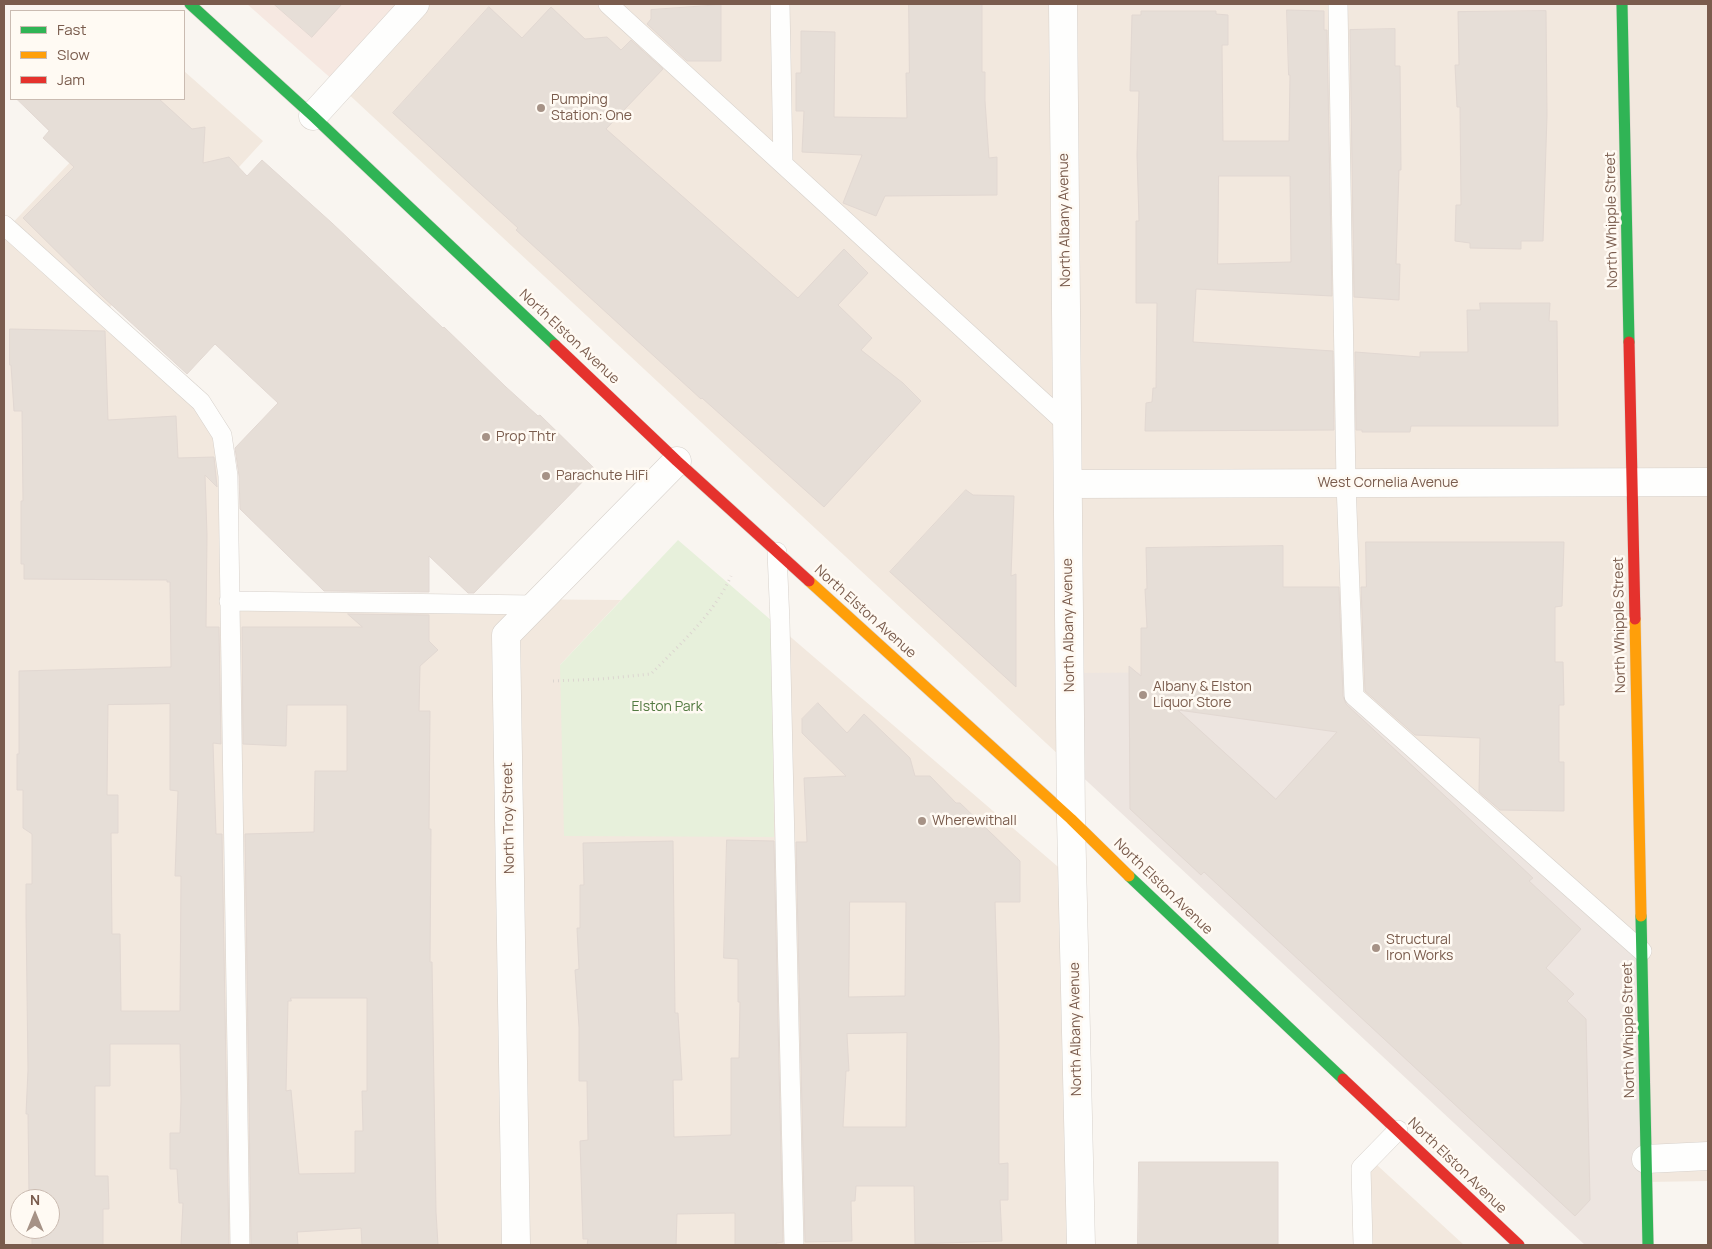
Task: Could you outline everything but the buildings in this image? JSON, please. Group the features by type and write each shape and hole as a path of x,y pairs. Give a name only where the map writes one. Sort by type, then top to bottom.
{"main road":[{"name":"North Elston Avenue","path":"190,4 313,116 677,461 1071,819 1120,868 1519,1245"},
{"name":"North Whipple Street","path":"1622,4 1648,1245"}],"street":[{"path":"313,116 415,4"},
{"name":"North Albany Avenue","path":"1063,4 1071,819 1081,1245"},
{"name":"North Troy Street","path":"516,1245 506,635 677,461"},
{"name":"West Cornelia Avenue","path":"1068,484 1708,482"},
{"path":"1646,1159 1708,1156"}],"lane":[{"path":"608,4 1067,424"},
{"path":"780,4 783,164"},
{"path":"1338,4 1346,483 1354,696 1642,950"},
{"path":"4,225 201,402 222,435 228,476 240,1245"},
{"path":"777,552 794,1245"},
{"path":"230,601 536,605"},
{"path":"1363,1245 1362,1168 1398,1130"}],"path":[{"path":"553,681 651,674 711,610 724,592 731,576"}],"shaded area":[{"path":"247,4 420,4 343,89"},
{"path":"420,4 1708,4 1708,1181 1647,1182 1075,770 343,89"},
{"path":"185,72 263,141 101,317 185,393 217,443 220,475 221,597 621,600 560,665 772,621 1078,884 1087,1245 4,1245 4,232 129,100 185,100"},
{"path":"1357,671 1357,694 1642,951 1651,1245 1585,1245 1075,770 1073,673"},
{"path":"1365,1154 1464,1245 1357,1245"}],"green space":[{"name":"Elston Park","path":"678,540 772,621 774,837 564,836 560,665"}],"traffic: fast":[{"path":"190,4 313,116 555,345"},
{"path":"1622,4 1629,342"},
{"path":"1129,876 1343,1079"},
{"path":"1641,916 1648,1245"}],"traffic: slow":[{"path":"809,581 1071,819 1129,876"},
{"path":"1635,619 1641,916"}],"traffic: jam":[{"path":"1629,342 1635,619"},
{"path":"555,345 677,461 809,581"},
{"path":"1343,1079 1519,1245"}],"place":[{"name":"Pumping Station: One","path":"541,108"},
{"name":"Prop Thtr","path":"486,437"},
{"name":"Parachute HiFi","path":"546,476"},
{"name":"Albany & Elston Liquor Store","path":"1143,695"},
{"name":"Wherewithall","path":"922,821"},
{"name":"Structural Iron Works","path":"1376,948"}]}
